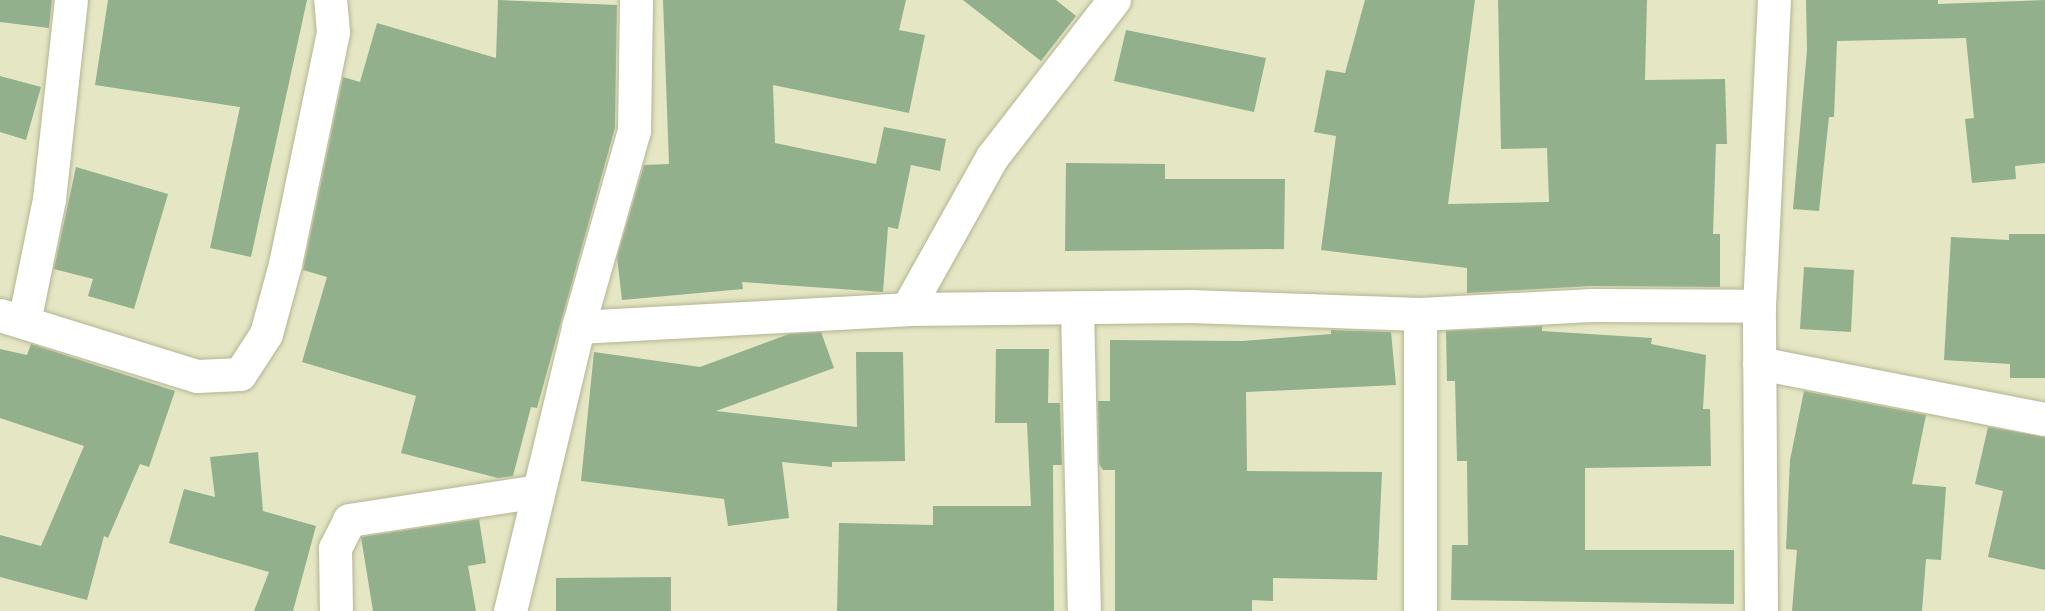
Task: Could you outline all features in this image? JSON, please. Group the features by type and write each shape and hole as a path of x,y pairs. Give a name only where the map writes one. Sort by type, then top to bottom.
{"street":[{"path":"71,0 49,199 12,318 197,376 240,374 266,334 285,264 333,32 330,0"},
{"path":"510,611 578,327 634,131 636,0"},
{"path":"907,309 993,157 1114,0"},
{"path":"1761,611 1759,306 1774,0"},
{"path":"578,327 907,309 1077,308 1420,314 1592,305 1759,306"},
{"path":"1077,308 1084,611"},
{"path":"1420,314 1420,611"},
{"path":"1759,363 2045,419"},
{"path":"336,611 335,548 349,520 538,490"}],"building":[{"path":"0,0 52,0 49,28 0,22"},
{"path":"108,0 307,0 251,257 210,248 240,107 95,85"},
{"path":"498,0 617,5 615,128 537,408 531,407 513,476 498,478 401,453 416,396 302,362 327,277 303,270 343,77 360,82 377,23 496,58"},
{"path":"663,0 906,0 899,30 925,35 909,113 773,85 775,143 876,164 884,127 946,139 940,171 911,165 898,229 888,227 883,292 742,282 743,289 622,300 617,257 644,165 669,164"},
{"path":"963,0 1056,0 1076,16 1041,61"},
{"path":"1365,0 1475,0 1448,204 1549,202 1547,148 1501,149 1498,0 1647,0 1645,80 1725,79 1727,144 1716,144 1713,234 1720,234 1720,287 1592,286 1467,293 1467,268 1321,250 1336,136 1314,132 1326,70 1345,73"},
{"path":"1806,0 1938,0 1938,4 2045,0 2045,163 2015,166 2016,179 1972,183 1965,119 1974,118 1966,38 1837,41 1834,117 1829,117 1819,211 1793,209 1807,50"},
{"path":"1126,30 1266,58 1254,112 1114,81"},
{"path":"0,76 41,87 26,140 0,132"},
{"path":"1066,163 1165,164 1165,179 1285,179 1284,249 1065,251"},
{"path":"76,167 168,194 134,309 88,296 93,279 54,269"},
{"path":"2009,234 2045,234 2045,378 2010,378 2010,364 1944,360 1951,237 2009,240"},
{"path":"1804,267 1854,270 1851,332 1800,329"},
{"path":"1542,326 1542,331 1652,338 1651,344 1706,355 1703,409 1710,409 1711,466 1585,468 1585,550 1734,550 1734,604 1451,600 1452,545 1468,545 1467,461 1457,461 1455,381 1447,381 1446,331"},
{"path":"1331,330 1391,332 1396,385 1246,392 1247,471 1382,472 1377,580 1273,578 1273,601 1252,600 1252,611 1115,611 1115,470 1103,470 1099,464 1098,401 1110,401 1110,340 1242,341 1331,334"},
{"path":"821,332 834,368 716,411 857,427 856,352 903,352 905,461 832,462 832,467 782,462 789,518 728,526 724,499 581,481 594,352 700,367 789,334"},
{"path":"31,344 175,391 149,467 140,464 108,538 104,536 87,600 0,577 0,535 41,546 84,446 0,418 0,349 27,355"},
{"path":"996,349 1049,349 1048,403 1060,403 1062,465 1053,465 1054,611 837,611 839,523 933,525 933,506 1031,506 1027,423 995,423"},
{"path":"1804,391 1926,415 1912,484 1946,487 1941,560 1926,559 1922,611 1792,611 1797,550 1786,549 1790,460"},
{"path":"1988,427 2045,437 2045,570 1988,557 2003,491 1975,484"},
{"path":"258,452 263,511 316,526 293,611 254,611 269,572 169,543 184,489 215,497 210,457"},
{"path":"479,519 486,563 468,566 476,611 373,611 361,537"},
{"path":"671,577 671,611 556,611 556,578"}]}
